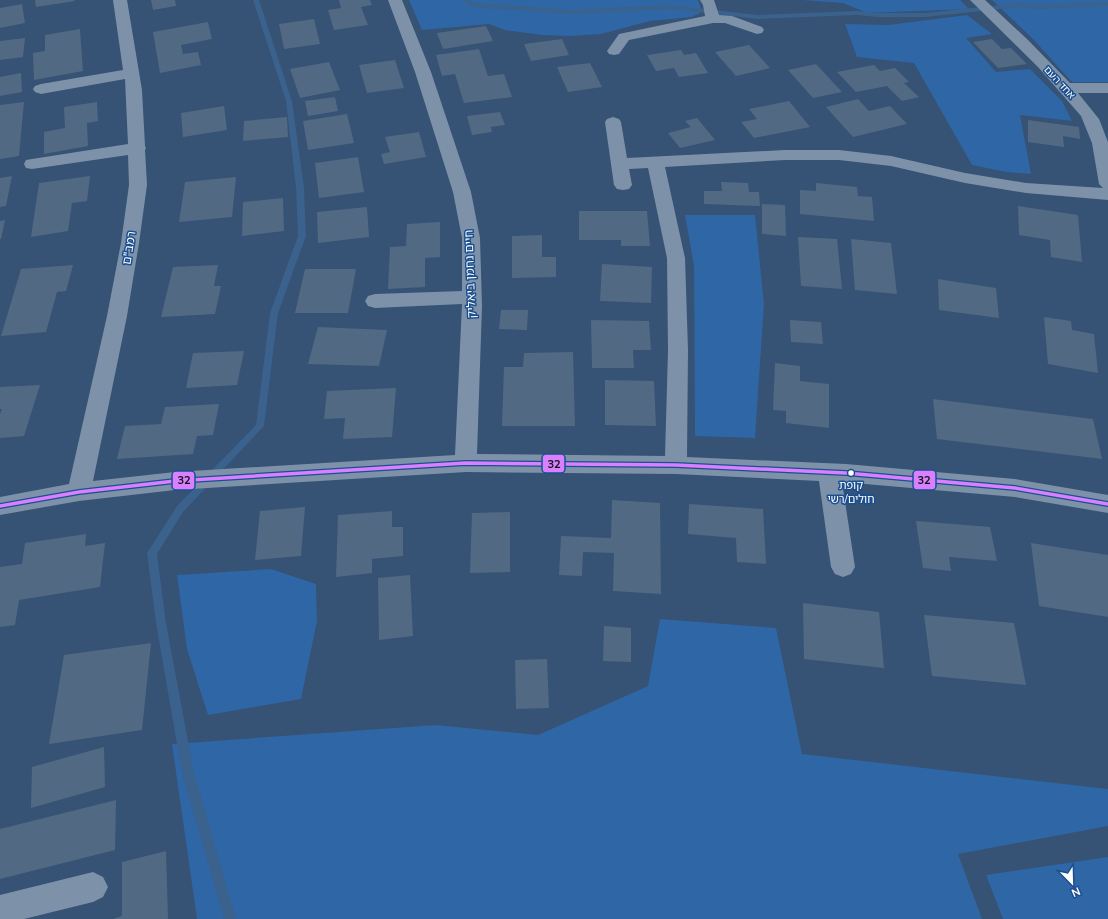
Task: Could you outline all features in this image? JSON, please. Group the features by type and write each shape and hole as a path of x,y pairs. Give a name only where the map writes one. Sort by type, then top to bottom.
{"street":[{"name":"רמב\"ם","path":"79,492 117,316 138,185 138,148 134,90 120,0"},
{"name":"חיים נחמן ביאליק","path":"395,0 423,72 462,192 471,238 472,297 466,463"},
{"path":"707,0 710,5 713,19"},
{"name":"אחד העם","path":"977,0 1003,23 1079,102 1102,136 1108,184"},
{"path":"614,51 624,37 713,19 726,19 758,30"},
{"path":"41,89 132,73"},
{"path":"1065,88 1108,88"},
{"path":"613,122 623,185"},
{"path":"32,164 138,148"},
{"path":"620,164 785,155 839,155 891,161 965,178 1026,188 1108,194"},
{"path":"655,162 676,258 678,350 676,465"},
{"path":"375,301 472,297"},
{"path":"0,506 79,492 175,481 466,463 676,465 829,472 1015,488 1108,504"},
{"path":"829,472 843,567"},
{"path":"0,910 93,887"}],"shaded area":[{"path":"409,0 698,0 702,12 692,17 650,21 601,34 570,36 542,35 505,30 489,24 422,30"},
{"path":"802,0 960,0 969,9 867,13 843,3"},
{"path":"992,0 1108,0 1108,82 1072,82 1033,39"},
{"path":"967,15 992,34 966,38 996,72 1030,69 1062,101 1072,121 1020,115 1031,174 1006,172 972,165 914,63 857,57 845,24 888,25"},
{"path":"685,215 755,215 764,304 755,438 695,436 694,266"},
{"path":"271,569 316,584 317,621 301,699 208,715 187,649 177,575"},
{"path":"660,619 776,628 802,754 1108,789 1108,826 958,854 982,919 197,919 172,744 436,725 538,735 648,686"},
{"path":"1108,857 1108,919 1003,919 986,875"}],"building":[{"path":"35,0 74,0 75,1 36,7"},
{"path":"151,0 175,0 176,6 153,10"},
{"path":"339,0 370,0 372,5 361,7 368,25 334,30 328,10 341,8"},
{"path":"22,4 25,23 0,28 0,8"},
{"path":"314,19 320,44 284,49 279,24"},
{"path":"208,22 212,39 181,45 183,54 198,52 201,65 160,73 153,32"},
{"path":"486,26 493,41 443,49 437,33"},
{"path":"80,29 83,71 34,80 33,53 45,51 45,35"},
{"path":"25,38 23,57 0,60 0,41"},
{"path":"562,39 569,55 531,61 524,44"},
{"path":"992,39 1002,49 1011,48 1027,64 998,68 973,42"},
{"path":"749,45 770,68 736,76 715,52"},
{"path":"479,49 488,76 504,74 512,97 464,103 455,74 442,76 436,55"},
{"path":"681,50 684,55 696,53 708,73 679,77 674,68 656,71 647,55"},
{"path":"395,60 404,88 367,93 359,65"},
{"path":"329,62 340,90 300,98 290,69"},
{"path":"590,63 602,87 568,92 557,67"},
{"path":"816,64 842,92 813,98 788,70"},
{"path":"874,65 880,71 895,68 909,82 904,83 919,97 902,101 887,86 856,92 837,72"},
{"path":"21,73 22,92 0,96 0,77"},
{"path":"335,97 338,111 308,116 305,101"},
{"path":"858,99 869,111 890,106 907,124 853,137 826,107"},
{"path":"789,101 810,127 754,138 741,122 757,119 749,109"},
{"path":"24,102 19,156 0,159 0,105"},
{"path":"97,102 98,121 87,123 88,146 44,154 44,132 65,128 64,107"},
{"path":"224,106 227,130 183,137 181,113"},
{"path":"500,112 505,125 491,127 492,132 472,135 467,116"},
{"path":"347,114 354,143 308,150 303,121"},
{"path":"287,117 288,137 243,141 244,121"},
{"path":"697,118 715,140 680,148 668,133 691,127 685,121"},
{"path":"1028,120 1079,127 1080,139 1063,136 1064,147 1028,142"},
{"path":"419,132 426,157 384,164 381,154 390,152 385,137"},
{"path":"358,157 364,192 319,198 315,163"},
{"path":"12,176 6,206 0,207 0,178"},
{"path":"90,176 87,201 72,203 68,231 31,237 39,183"},
{"path":"236,177 232,217 179,222 185,182"},
{"path":"721,182 748,183 749,192 759,192 760,206 704,204 704,191 722,191"},
{"path":"816,183 857,187 858,196 872,197 874,221 800,214 800,190 816,191"},
{"path":"283,198 284,231 242,236 243,202"},
{"path":"762,204 785,205 786,236 762,234"},
{"path":"1018,206 1078,215 1082,262 1051,257 1050,240 1019,235"},
{"path":"367,207 369,237 318,243 317,212"},
{"path":"579,211 647,211 650,246 621,246 621,240 579,240"},
{"path":"5,220 1,239 0,239 0,221"},
{"path":"440,222 440,257 425,258 425,287 388,289 390,247 406,246 407,224"},
{"path":"542,235 542,257 556,257 556,277 512,278 512,236"},
{"path":"798,237 837,239 842,289 801,286"},
{"path":"851,239 891,243 897,294 855,290"},
{"path":"602,264 652,267 651,303 600,301"},
{"path":"73,265 66,291 57,292 46,332 1,336 21,269"},
{"path":"218,265 214,286 221,286 215,314 161,317 173,267"},
{"path":"305,269 356,269 348,313 295,313"},
{"path":"938,279 996,288 999,318 939,310"},
{"path":"501,310 528,310 527,330 499,329"},
{"path":"1044,317 1071,321 1072,330 1094,334 1098,373 1048,364"},
{"path":"591,320 649,321 651,350 633,350 634,368 592,368"},
{"path":"790,320 821,322 823,344 791,342"},
{"path":"318,327 387,330 379,366 308,364"},
{"path":"244,351 237,385 186,388 193,353"},
{"path":"573,352 575,426 502,426 504,367 523,367 524,353"},
{"path":"775,363 800,366 800,381 829,384 829,428 786,423 786,411 773,410"},
{"path":"605,380 654,381 656,426 605,425"},
{"path":"40,385 24,436 0,438 0,414 2,409 0,409 0,387"},
{"path":"396,388 392,437 343,439 345,418 324,419 327,391"},
{"path":"933,399 1093,419 1102,459 937,439"},
{"path":"219,404 213,435 197,436 193,454 117,459 125,426 161,424 165,407"},
{"path":"612,500 660,503 661,594 613,591 614,553 583,552 582,576 559,575 561,536 611,538"},
{"path":"689,504 763,509 766,564 737,562 736,538 688,534"},
{"path":"305,507 301,556 255,560 260,511"},
{"path":"392,511 392,527 403,527 403,556 372,559 372,573 336,577 338,515"},
{"path":"510,512 510,572 470,573 472,513"},
{"path":"916,521 990,527 997,561 949,557 951,571 923,568"},
{"path":"86,534 85,546 105,543 100,587 19,600 15,625 0,627 0,567 22,564 25,543"},
{"path":"1031,543 1108,555 1108,617 1039,606"},
{"path":"410,575 413,636 379,640 378,578"},
{"path":"803,603 879,612 884,668 804,659"},
{"path":"924,615 1014,623 1026,685 932,676"},
{"path":"604,626 631,628 631,662 603,661"},
{"path":"151,643 142,730 49,744 64,655"},
{"path":"547,659 549,708 516,709 515,660"},
{"path":"104,747 105,787 31,808 32,767"},
{"path":"116,800 115,850 0,879 0,829"},
{"path":"166,851 168,919 113,919 122,916 122,862"}],"waterway":[{"path":"230,919 188,773 161,623 152,553 180,509 260,426 274,313 302,236 300,188 289,101 256,0"},
{"path":"466,0 471,5 573,12 669,7 758,17 857,13 876,15 925,15 1020,5 1038,7 1108,4"}],"transit line":[{"name":"32","path":"0,506 79,492 175,481 466,463 676,465 846,473 1015,488 1108,504"}],"place":[{"name":"קופת חולים/רשי","path":"851,473"}]}
